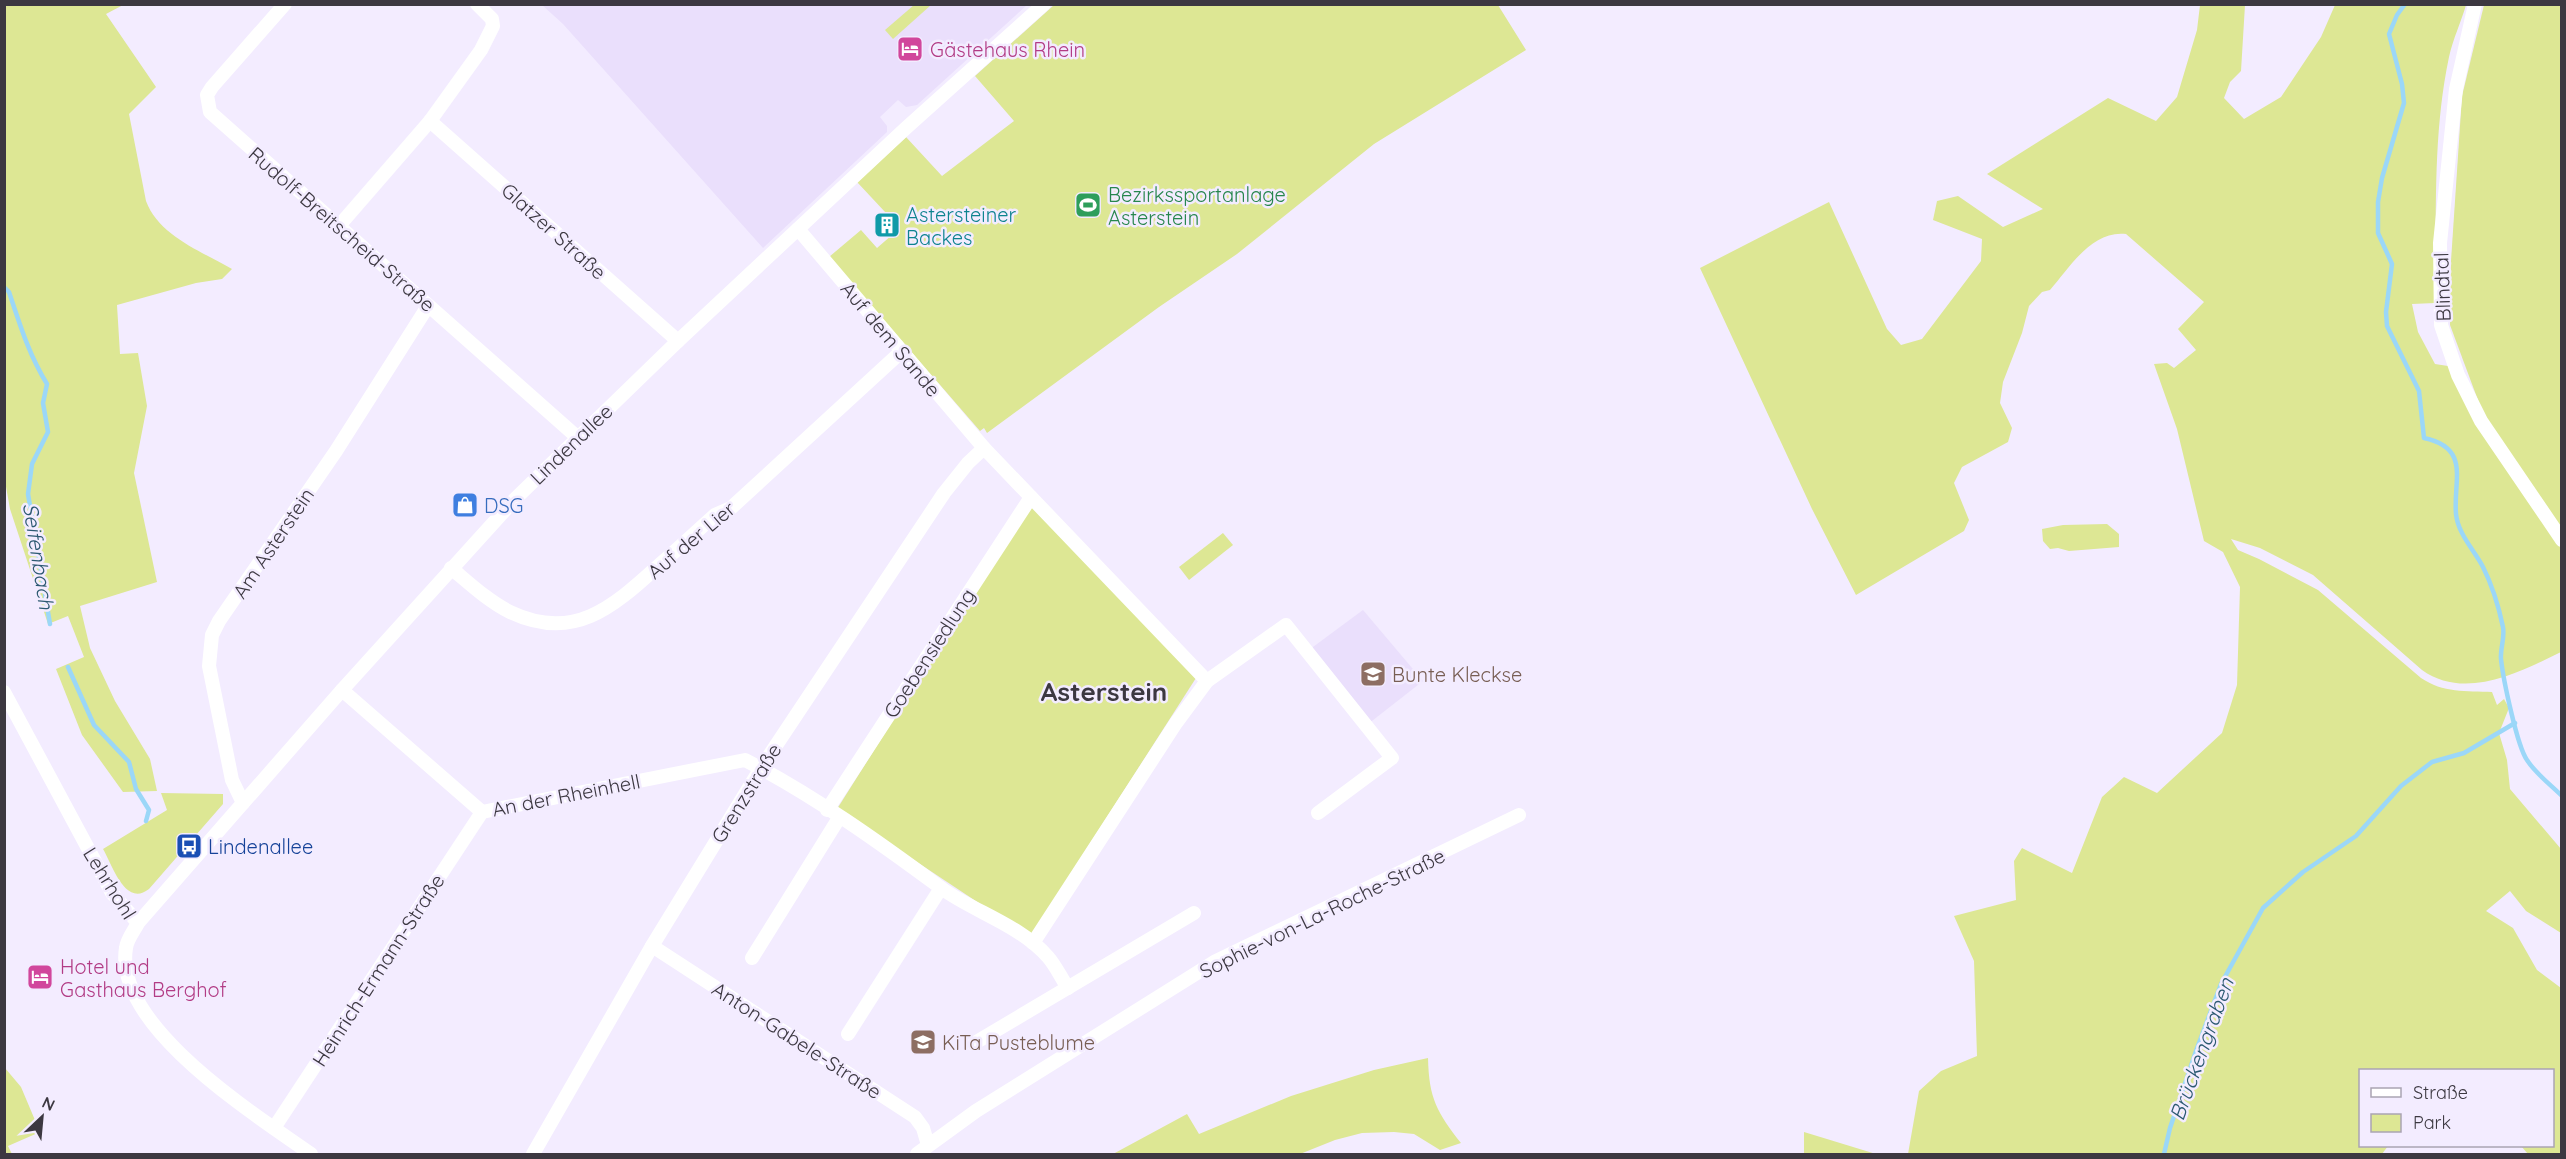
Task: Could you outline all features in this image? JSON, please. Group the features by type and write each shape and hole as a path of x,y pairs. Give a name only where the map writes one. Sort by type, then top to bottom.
{"street":[{"name":"Rudolf-Breitscheid-Straße","path":"285,4 212,87 207,96 210,112 577,437"},
{"path":"338,227 430,121 489,37 493,26 492,19 477,4"},
{"name":"Lindenallee","path":"138,923 451,568 577,437 798,229 1044,4"},
{"name":"Blindtal","path":"2475,4 2456,89 2440,243 2441,325 2458,375 2481,421 2562,540"},
{"name":"Glatzer Straße","path":"430,121 678,341"},
{"name":"Auf dem Sande","path":"798,229 984,448"},
{"name":"Am Asterstein","path":"243,803 232,780 209,666 212,635 219,621 336,451 428,306"},
{"name":"Auf der Lier","path":"451,568 496,604 530,619 565,622 596,615 621,600 715,515 731,508 903,351"},
{"path":"984,448 1207,681"},
{"name":"Grenzstraße","path":"532,1155 652,946 761,768 944,493 968,463 984,448"},
{"name":"Goebensiedlung","path":"827,810 1031,497"},
{"path":"1033,943 1176,723 1207,681 1286,625 1392,758 1318,813"},
{"name":"An der Rheinhell","path":"342,690 482,812 745,760 761,768"},
{"name":"Lehrhohl","path":"6,696 112,893 138,923 126,945 126,958 131,986 146,1012 192,1066 311,1155"},
{"path":"761,768 924,873 941,888 1033,943 1049,958 1068,988"},
{"name":"Heinrich-Ermann-Straße","path":"274,1128 482,812"},
{"name":"Sophie-von-La-Roche-Straße","path":"917,1155 976,1111 1216,961 1519,815"},
{"path":"752,958 839,818"},
{"name":"Anton-Gabele-Straße","path":"848,1034 941,888"},
{"path":"973,1044 1194,913"},
{"name":"Anton-Gabele-Straße","path":"652,946 915,1117 923,1128 928,1145"}],"shaded area":[{"path":"542,5 1027,5 917,105 906,107 898,100 880,117 887,126 887,132 763,248 563,24"},
{"name":"Bunte Kleckse","path":"1363,610 1423,681 1368,724 1312,650"}],"green space":[{"path":"4,5 123,5 106,14 156,87 129,114 146,201 152,213 171,233 232,269 222,279 196,283 117,305 120,354 138,353 147,406 134,473 157,582 80,606 90,648 115,701 150,759 157,791 123,792 82,735 56,669 84,657 68,616 48,624 10,509 5,481"},
{"path":"914,5 931,5 893,39 885,30"},
{"name":"Bezirkssportanlage Asterstein","path":"1054,5 1498,5 1526,50 1374,144 1237,254 1159,307 987,433 984,428 980,431 829,257 861,230 877,248 900,228 857,182 906,137 942,176 1014,121 975,76"},
{"path":"2200,5 2245,5 2241,71 2230,82 2224,98 2244,119 2281,97 2321,37 2335,5 2466,5 2449,57 2440,118 2436,180 2435,303 2412,304 2418,332 2435,364 2448,366 2480,428 2561,548 2561,652 2528,668 2492,680 2456,683 2439,679 2422,670 2313,575 2260,548 2231,539 2238,550 2318,590 2429,683 2446,689 2492,692 2497,705 2504,699 2509,708 2499,733 2507,760 2510,789 2561,849 2561,933 2526,911 2510,891 2486,911 2513,928 2537,970 2561,988 2561,1154 2528,1154 2522,1147 2554,1147 2554,1069 2359,1069 2359,1147 2387,1147 2382,1154 1908,1154 1919,1091 1941,1071 1977,1056 1974,961 1954,916 2016,900 2014,861 2022,848 2072,873 2102,797 2124,777 2157,793 2222,733 2237,685 2240,587 2223,552 2204,541 2177,429 2154,364 2167,363 2174,368 2196,350 2178,329 2204,302 2126,234 2114,234 2092,244 2074,261 2050,290 2042,292 2029,306 2022,333 2003,382 2000,403 2012,428 2008,442 1962,467 1954,483 1969,520 1964,531 1856,595 1812,509 1700,268 1829,202 1887,329 1901,345 1922,339 1981,261 1982,239 1933,220 1937,201 1958,196 2003,227 2043,209 1987,174 2108,98 2156,121 2177,97 2197,30"},
{"path":"2484,5 2561,5 2561,533 2482,411 2450,325 2451,261 2462,96"},
{"path":"1030,503 1196,678 1030,937 837,809"},
{"path":"2107,524 2119,534 2119,547 2069,551 2058,548 2050,549 2043,541 2042,529 2063,525"},
{"path":"1223,533 1233,545 1189,580 1179,567"},
{"path":"161,793 223,794 223,804 149,889 141,893 133,893 120,882 103,849 167,810"},
{"path":"1428,1058 1430,1084 1436,1104 1461,1143 1440,1150 1414,1134 1394,1132 1362,1133 1335,1140 1300,1154 1113,1154 1187,1114 1199,1134 1291,1096 1374,1070"},
{"path":"5,1068 21,1087 40,1132 8,1146 12,1154 5,1154"},
{"path":"1804,1132 1876,1154 1804,1154"}],"waterway":[{"path":"2405,4 2397,15 2389,34 2402,84 2404,103 2382,178 2378,202 2378,233 2392,264 2386,312 2387,326 2419,391 2424,438 2439,443 2454,457 2457,478 2457,521 2483,567 2497,604 2503,631 2502,668 2523,752 2534,770 2562,796"},
{"name":"Seifenbach","path":"4,287 9,292 30,351 47,384 43,403 48,432 32,464 28,494 50,624"},
{"name":"Seifenbach","path":"68,667 94,725 129,762 136,789 149,810 146,821"},
{"name":"Brückengraben","path":"2164,1154 2170,1128 2221,984 2263,908 2303,872 2356,836 2401,786 2432,762 2464,753 2515,723"}],"place":[{"name":"Gästehaus Rhein","path":"910,49"},
{"name":"Bezirkssportanlage Asterstein","path":"1088,205"},
{"name":"Astersteiner Backes","path":"887,225"},
{"name":"DSG","path":"465,505"},
{"name":"Bunte Kleckse","path":"1373,674"},
{"name":"Lindenallee","path":"189,846"},
{"name":"Hotel und Gasthaus Berghof","path":"40,977"},
{"name":"KiTa Pusteblume","path":"923,1042"}],"district":[{"name":"Asterstein","path":"1104,691"}]}
